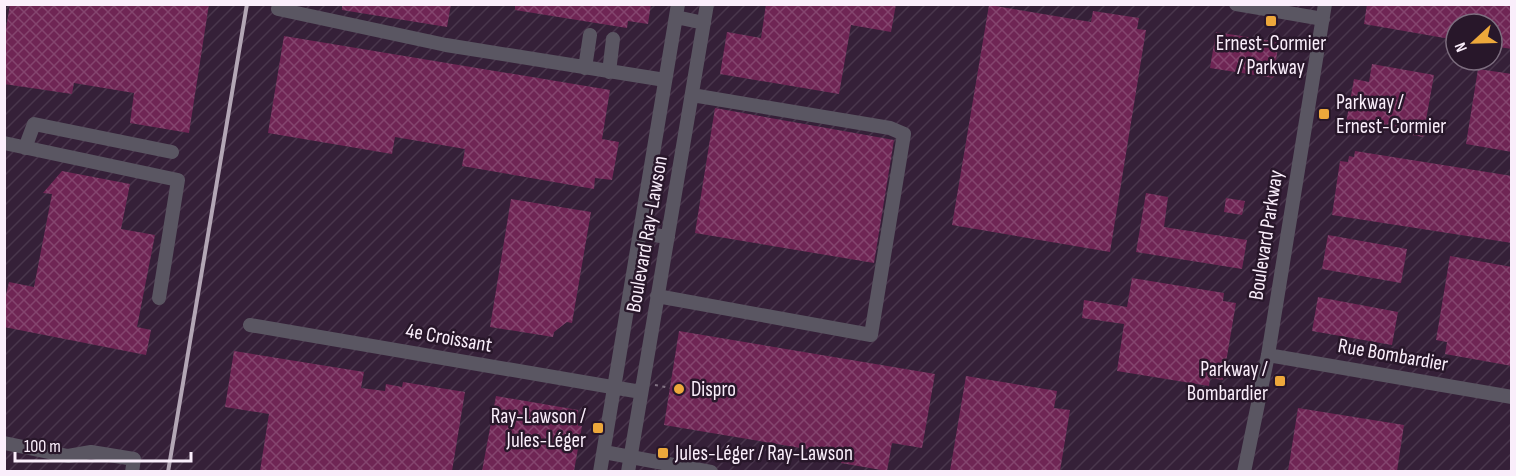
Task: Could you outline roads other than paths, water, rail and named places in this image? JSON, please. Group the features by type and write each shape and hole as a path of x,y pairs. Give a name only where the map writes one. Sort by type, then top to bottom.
{"street":[{"path":"279,4 278,9 435,42 665,80"},
{"name":"Boulevard Ray-Lawson","path":"628,471 707,4"},
{"path":"1236,4 1323,19"},
{"name":"Boulevard Parkway","path":"1244,471 1268,355 1325,4"},
{"path":"677,11 704,23"},
{"name":"Boulevard Ray-Lawson","path":"600,471 677,11"},
{"path":"585,68 590,35"},
{"path":"609,72 613,39"},
{"path":"657,296 871,334 904,134 890,128 692,95"},
{"path":"25,148 34,124 172,152"},
{"path":"7,144 178,180 159,298"},
{"path":"640,233 668,237"},
{"name":"4e Croissant","path":"250,325 641,392"},
{"name":"Rue Bombardier","path":"1268,355 1512,398"},
{"path":"4,443 68,456 91,452 134,459 132,471"},
{"path":"603,452 711,471"}],"railway":[{"path":"168,472 247,4"}],"place":[{"name":"Ernest-Cormier / Parkway","path":"1271,21"},
{"name":"Parkway / Ernest-Cormier","path":"1324,114"},
{"name":"Parkway / Bombardier","path":"1280,381"},
{"name":"Dispro","path":"679,389"},
{"name":"Ray-Lawson / Jules-Léger","path":"598,428"},
{"name":"Jules-Léger / Ray-Lawson","path":"663,453"}]}
